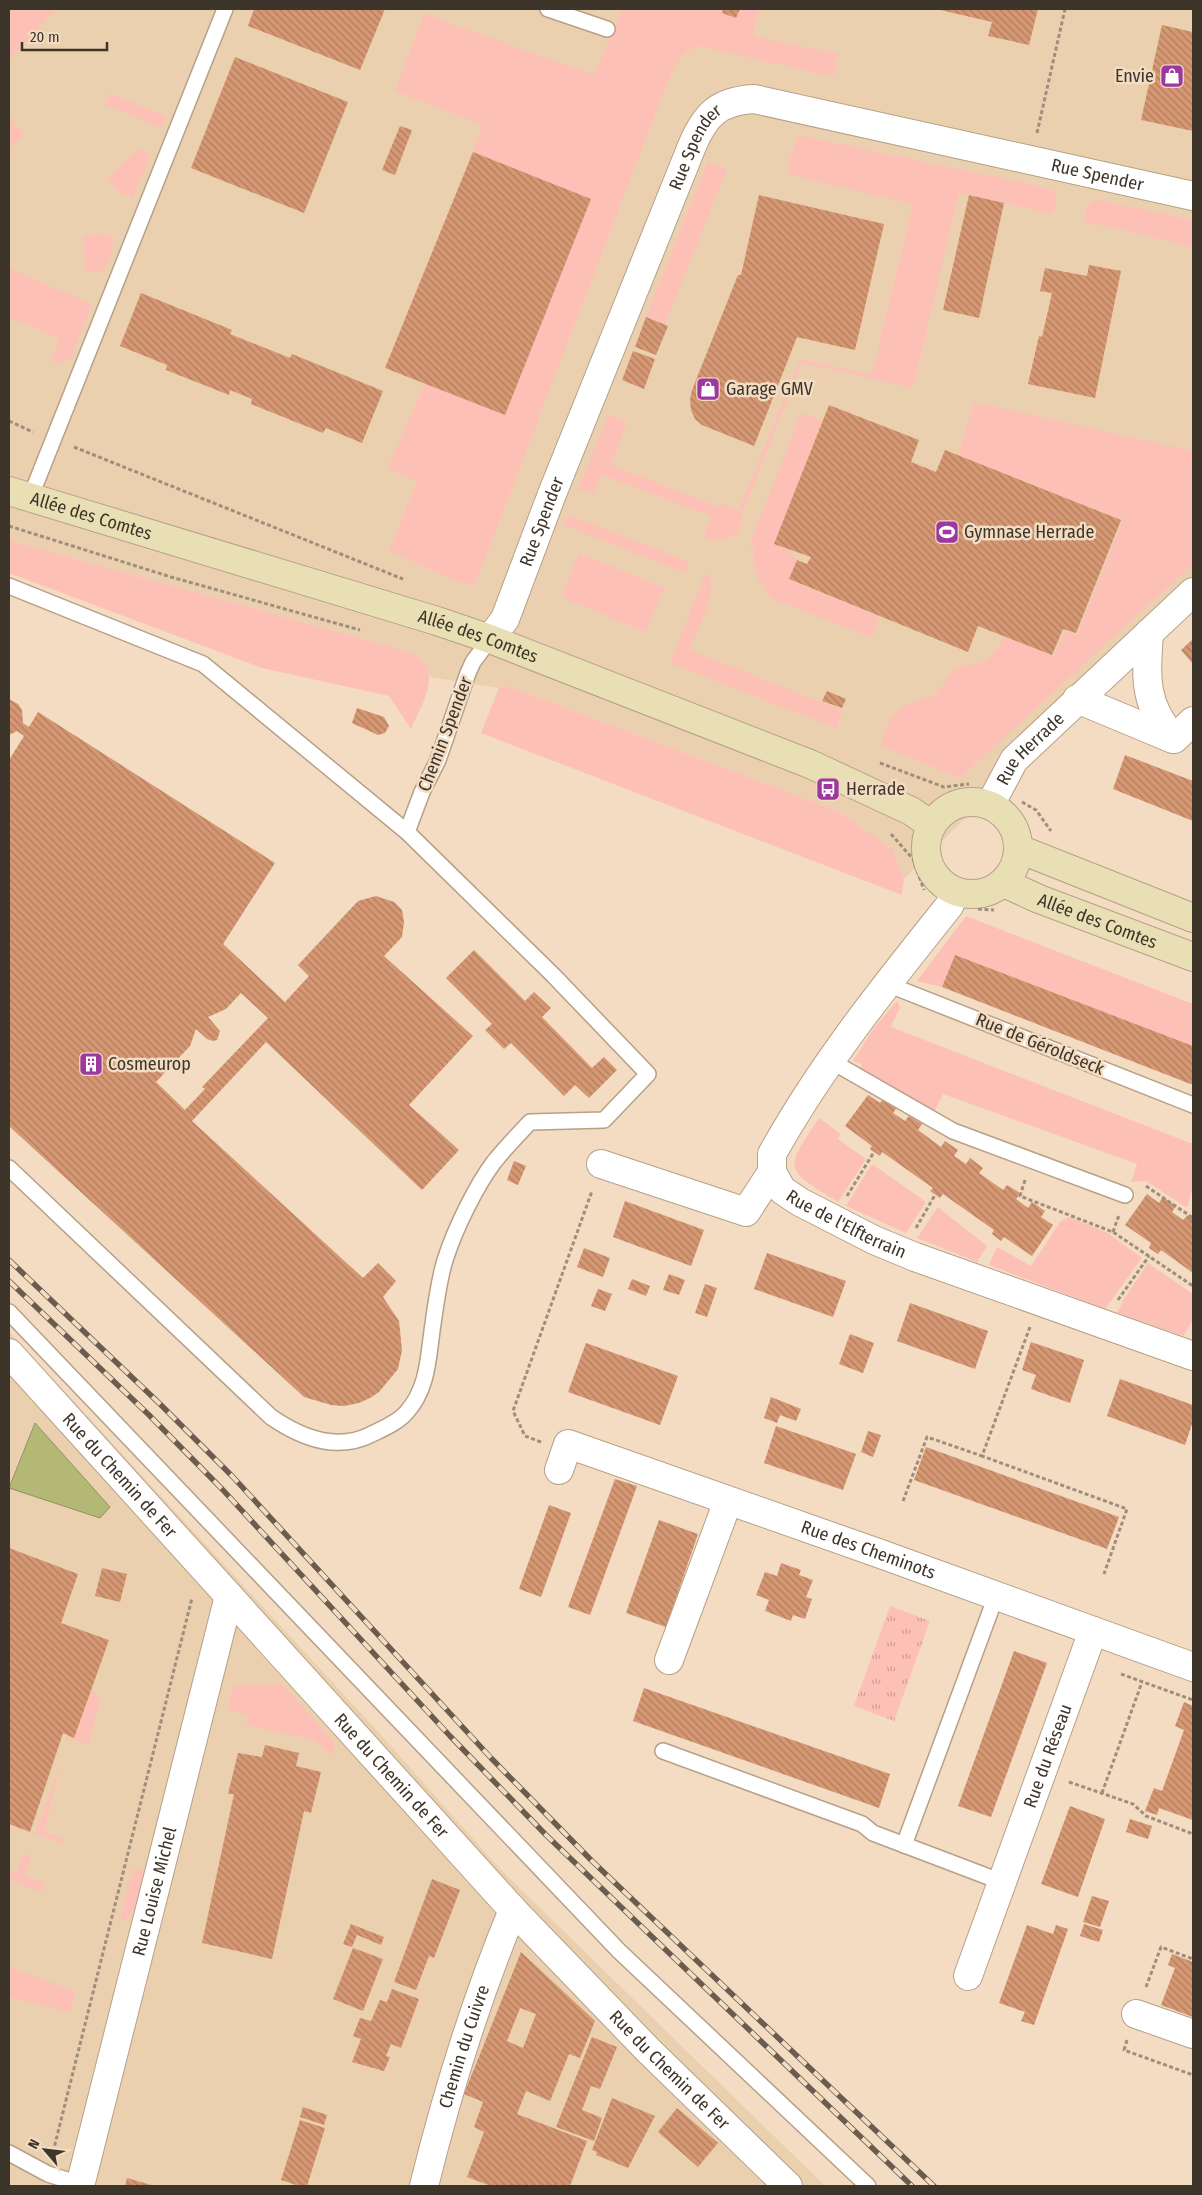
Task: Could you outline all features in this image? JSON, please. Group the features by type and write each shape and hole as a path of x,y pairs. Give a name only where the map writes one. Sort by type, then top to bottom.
{"street":[{"name":"Rue Spender","path":"490,639 505,620 552,494 699,129 707,118 720,107 736,100 754,99 1193,196"},
{"name":"Allée des Comtes","path":"19,495 357,596 490,639 810,764 911,811 931,825"},
{"name":"Rue Herrade","path":"990,805 1014,760 1193,592"},
{"name":"Rue Herrade","path":"1149,633 1147,665 1149,693 1160,723 1187,736"},
{"name":"Rue Herrade","path":"1077,700 1187,736"},
{"path":"976,801 990,805 1007,816 1016,832 1019,849 1014,866 1004,883 990,892 975,896 955,893 936,879 925,852 931,825 942,812 956,804 976,801"},
{"name":"Allée des Comtes","path":"1019,849 1193,918"},
{"name":"Allée des Comtes","path":"1004,883 1039,899 1193,957"},
{"name":"Rue de l'Elfterrain","path":"955,893 949,906 856,1022 830,1061 772,1154 772,1172 782,1190 800,1202 902,1252 1193,1356"},
{"path":"601,1164 746,1212 772,1172"},
{"name":"Rue du Chemin de Fer","path":"9,1353 513,1910 648,2050 788,2186"},
{"name":"Rue des Cheminots","path":"562,1460 568,1444 1193,1667"},
{"path":"669,1660 728,1501"},
{"name":"Rue Louise Michel","path":"80,2185 229,1596"},
{"name":"Rue du Réseau","path":"968,1976 1093,1631"},
{"name":"Chemin du Cuivre","path":"424,2186 446,2102 464,2046 513,1910"},
{"path":"1136,2014 1193,2034"}],"lane":[{"path":"19,495 225,9"},
{"path":"548,9 607,29"},
{"path":"9,586 203,664 407,832 553,975 648,1074 604,1120 530,1122 494,1162 474,1194 446,1257 425,1377 418,1396 405,1414 387,1427 363,1439 344,1442 308,1438 288,1428 271,1416 9,1168"},
{"name":"Chemin Spender","path":"407,832 422,792 438,760 468,673 490,639"},
{"name":"Rue de Géroldseck","path":"886,984 1193,1105"},
{"path":"830,1061 953,1131 1125,1195"},
{"path":"9,1312 619,1951 868,2186"},
{"path":"904,1845 996,1596"},
{"path":"663,1751 862,1824 873,1833 1002,1882"},
{"path":"9,2153 48,2174 80,2185"}],"path":[{"path":"1031,160 1065,9"},
{"path":"9,421 39,434"},
{"path":"79,449 410,582"},
{"path":"9,526 171,577 369,632"},
{"path":"833,1219 874,1152"},
{"path":"1030,1160 1020,1196 1114,1232 1193,1286"},
{"path":"562,1460 525,1436 513,1411 601,1164"},
{"path":"902,1252 936,1195"},
{"path":"1104,1324 1111,1310 1149,1256"},
{"path":"982,1456 1039,1301"},
{"path":"903,1501 927,1437 1127,1508 1104,1574"},
{"path":"48,2174 200,1565"},
{"path":"1083,1659 1193,1700"},
{"path":"1102,1793 1142,1682"},
{"path":"1042,1772 1133,1804 1146,1816 1193,1834"}],"shaded area":[{"path":"9,9 1193,9 1193,592 904,879 893,849 838,811 505,685 499,688 430,677 423,661 406,651 9,540"},
{"path":"9,1331 382,1736 498,1867 825,2186 9,2186"},
{"path":"35,1423 110,1507 100,1518 9,1488"}],"green space":[{"path":"9,9 57,9 9,59"},
{"path":"622,9 759,9 753,36 838,54 833,77 700,46 685,52 671,73 475,585 460,583 389,551 417,481 387,469 425,383 505,415 591,199 473,152 483,125 395,91 424,14 594,75"},
{"path":"110,93 167,117 162,128 105,105"},
{"path":"9,118 25,133 11,146 9,153"},
{"path":"797,135 1049,188 1057,197 1053,214 959,193 913,388 802,363 741,516 744,517 737,534 720,540 704,537 711,516 602,475 593,494 578,489 608,415 627,422 611,465 719,507 721,503 739,510 800,359 872,375 913,204 786,174"},
{"path":"143,149 149,158 133,198 121,194 107,178 135,152"},
{"path":"708,161 727,169 665,325 646,317"},
{"path":"1095,199 1193,220 1193,247 1083,221 1087,206"},
{"path":"107,234 112,237 113,250 111,257 103,269 92,273 85,269 83,236"},
{"path":"9,268 92,304 72,356 67,360 62,362 51,361 59,338 9,317"},
{"path":"974,402 1193,451 1193,564 960,778 881,746 887,725 895,714 906,705 935,694 950,673 957,668 980,663 989,658 1005,636 1054,656 1065,631 1077,636 1123,520 959,455"},
{"path":"801,413 822,421 775,544 787,549 797,560 789,580 880,617 872,638 772,599 758,579 753,556 755,549 749,546"},
{"path":"568,515 690,562 685,573 563,525"},
{"path":"9,540 406,651 422,660 427,669 429,677 428,686 423,704 411,729 389,696 262,668 9,573"},
{"path":"579,553 664,588 646,632 561,597"},
{"path":"706,572 710,579 710,599 690,650 843,711 836,728 670,663"},
{"path":"505,685 838,811 893,849 904,879 902,895 481,733 499,688"},
{"path":"966,916 1193,1004 1193,1046 955,955 942,987 917,981"},
{"path":"897,1001 900,1007 891,1027 1193,1144 1193,1186 1187,1208 1146,1181 1131,1182 1137,1164 943,1094 934,1112 859,1070 862,1064 853,1061 874,1028"},
{"path":"819,1118 841,1134 838,1139 866,1159 838,1202 807,1182 795,1167 795,1159 799,1149"},
{"path":"872,1164 926,1202 906,1233 846,1206"},
{"path":"938,1207 987,1246 977,1262 917,1238"},
{"path":"1069,1217 1108,1233 1142,1258 1105,1309 989,1265 997,1247 1031,1266 1061,1221"},
{"path":"1148,1263 1193,1294 1193,1320 1183,1336 1117,1313"},
{"path":"890,1606 930,1621 894,1721 854,1706"},
{"path":"282,1684 335,1743 331,1756 315,1740 246,1725 248,1715 227,1710 233,1686"},
{"path":"91,1690 98,1694 100,1699 89,1744 67,1739 68,1736 74,1738"},
{"path":"61,1763 44,1832 64,1838 62,1843 35,1834"},
{"path":"24,1853 31,1856 25,1876 45,1883 41,1892 9,1880 9,1870 16,1873"},
{"path":"133,1868 144,1871 137,1901 130,1915 119,1923"},
{"path":"9,1967 76,1991 71,2012 9,1997"}],"building":[{"path":"254,9 385,9 360,70 248,26"},
{"path":"723,9 740,9 736,18 722,13"},
{"path":"936,9 1038,9 1029,45 988,36 992,22"},
{"name":"Envie","path":"1162,25 1193,32 1193,131 1141,120"},
{"path":"235,57 348,102 304,213 191,168"},
{"path":"400,126 412,130 395,175 382,170"},
{"path":"473,152 591,199 505,415 385,368"},
{"path":"759,195 884,224 855,350 797,337 754,446 702,425 695,419 691,410 690,400 692,390 738,275 741,275"},
{"path":"969,195 1004,203 979,318 943,310"},
{"path":"1089,265 1121,271 1095,398 1028,384 1039,336 1042,337 1052,293 1040,291 1045,268 1087,276"},
{"path":"141,293 232,330 230,334 290,358 292,354 383,391 362,443 326,428 323,433 251,404 252,399 230,390 229,395 166,370 167,365 120,346"},
{"path":"646,317 668,326 656,355 635,347"},
{"path":"633,351 655,359 644,389 622,380"},
{"name":"Gymnase Herrade","path":"829,405 919,440 911,462 936,472 945,450 1121,520 1076,633 1063,629 1052,655 978,626 968,652 789,579 797,560 807,564 811,557 774,544"},
{"path":"1193,639 1193,664 1181,650"},
{"path":"827,691 846,699 842,708 822,701"},
{"name":"Cosmeurop","path":"9,699 18,704 22,710 23,723 29,727 38,712 275,863 223,944 285,1002 309,976 298,965 358,901 376,896 394,902 402,910 404,922 402,937 384,956 473,1036 409,1105 459,1150 422,1190 266,1042 192,1121 363,1278 378,1263 396,1281 383,1297 399,1321 402,1350 398,1369 379,1392 370,1398 359,1403 344,1406 331,1405 304,1397 9,1126 9,760 24,736 17,731 9,735","holes":["241,993 268,1018 202,1087 205,1089 185,1110 156,1082 190,1046 196,1029 207,1039 217,1040 220,1031 208,1017 226,1009"]},
{"path":"357,708 384,717 389,726 385,733 378,735 352,723"},
{"path":"1125,755 1193,781 1193,821 1113,789"},
{"path":"474,950 525,1001 534,992 551,1008 542,1017 592,1068 604,1057 617,1070 589,1098 575,1085 564,1096 511,1043 504,1049 485,1030 492,1024 446,978"},
{"path":"955,955 1193,1046 1193,1085 942,987"},
{"path":"868,1095 880,1103 884,1098 897,1107 893,1113 905,1121 909,1116 922,1124 918,1130 941,1147 945,1141 958,1150 954,1156 966,1164 970,1158 983,1168 979,1173 1003,1190 1007,1185 1020,1193 1016,1199 1028,1208 1032,1202 1045,1211 1041,1217 1053,1225 1032,1256 1004,1237 1001,1241 992,1234 994,1230 943,1194 940,1198 930,1191 933,1188 882,1152 880,1156 870,1149 872,1146 845,1126"},
{"path":"514,1161 526,1166 518,1185 507,1180"},
{"path":"1147,1194 1159,1203 1163,1197 1176,1206 1172,1212 1183,1220 1188,1215 1193,1218 1193,1273 1161,1250 1158,1254 1149,1248 1151,1243 1125,1225"},
{"path":"625,1201 704,1230 691,1266 613,1237"},
{"path":"584,1248 610,1258 603,1277 577,1267"},
{"path":"767,1253 846,1281 833,1317 754,1289"},
{"path":"669,1274 685,1280 679,1295 663,1290"},
{"path":"632,1279 650,1286 646,1296 628,1289"},
{"path":"705,1284 717,1288 707,1317 695,1313"},
{"path":"598,1289 612,1294 605,1311 591,1306"},
{"path":"910,1303 988,1331 975,1369 897,1341"},
{"path":"850,1334 874,1343 863,1373 839,1364"},
{"path":"1031,1342 1084,1360 1070,1403 1031,1389 1036,1375 1022,1370"},
{"path":"586,1343 678,1376 660,1425 568,1392"},
{"path":"1120,1379 1193,1405 1193,1421 1185,1445 1107,1416"},
{"path":"771,1397 801,1409 796,1421 780,1415 777,1423 764,1418"},
{"path":"776,1426 856,1454 843,1490 764,1463"},
{"path":"868,1431 881,1435 873,1457 861,1452"},
{"path":"926,1447 1119,1517 1107,1549 914,1480"},
{"path":"615,1479 637,1486 590,1615 568,1607"},
{"path":"549,1505 571,1513 541,1597 519,1589"},
{"path":"659,1520 698,1534 666,1627 626,1613"},
{"path":"9,1548 78,1574 61,1623 109,1640 74,1738 63,1733 30,1832 9,1824"},
{"path":"781,1563 801,1570 799,1575 813,1580 806,1597 812,1599 805,1619 793,1615 791,1621 765,1611 769,1600 756,1595 765,1572 777,1576"},
{"path":"102,1568 127,1574 120,1602 95,1596"},
{"path":"1014,1651 1047,1663 991,1817 958,1806"},
{"path":"644,1688 890,1774 879,1808 633,1721"},
{"path":"1184,1702 1193,1706 1193,1820 1159,1808 1157,1815 1145,1811 1154,1788 1162,1791 1184,1730 1175,1726"},
{"path":"265,1745 299,1753 296,1766 321,1772 311,1813 304,1811 272,1959 202,1943 234,1794 228,1794 238,1753 262,1757"},
{"path":"1070,1806 1105,1819 1078,1897 1041,1884"},
{"path":"1130,1819 1152,1826 1148,1839 1126,1832"},
{"path":"432,1879 460,1890 434,1958 429,1956 416,1990 394,1982"},
{"path":"1092,1896 1109,1901 1100,1927 1083,1922"},
{"path":"351,1924 384,1937 381,1945 357,1935 352,1947 343,1944"},
{"path":"1084,1924 1103,1930 1099,1942 1080,1936"},
{"path":"1027,1925 1053,1934 1056,1925 1068,1929 1034,2025 1021,2021 1025,2012 999,2003"},
{"path":"353,1948 383,1959 363,2011 333,1999"},
{"path":"521,1952 595,2021 580,2058 569,2054 550,2101 526,2091 517,2114 587,2141 570,2186 491,2186 467,2177 484,2132 474,2127 483,2102 464,2094","holes":["520,2008 536,2014 523,2048 507,2041"]},
{"path":"1172,1954 1193,1962 1193,2017 1161,2005 1175,1968 1168,1965"},
{"path":"392,1989 419,1999 401,2048 391,2044 386,2056 390,2057 384,2071 352,2062 361,2039 353,2036 360,2018 371,2021 380,2000 387,2002"},
{"path":"592,2037 617,2047 600,2089 591,2086 582,2110 602,2118 594,2141 556,2127"},
{"path":"612,2098 655,2116 628,2168 596,2155 597,2152 592,2150"},
{"path":"303,2107 327,2115 324,2125 300,2117"},
{"path":"677,2108 718,2143 698,2167 658,2132"},
{"path":"300,2120 325,2128 307,2186 299,2186 281,2180"},
{"path":"127,2178 155,2186 125,2186"}],"railway":[{"path":"9,1260 160,1404 233,1477 491,1758 592,1861 934,2186"},
{"path":"9,1281 149,1415 222,1489 450,1736 546,1835 912,2186"}],"place":[{"name":"Envie","path":"1172,76"},
{"name":"Garage GMV","path":"708,389"},
{"name":"Gymnase Herrade","path":"947,532"},
{"name":"Herrade","path":"828,789"},
{"name":"Cosmeurop","path":"91,1064"}]}
